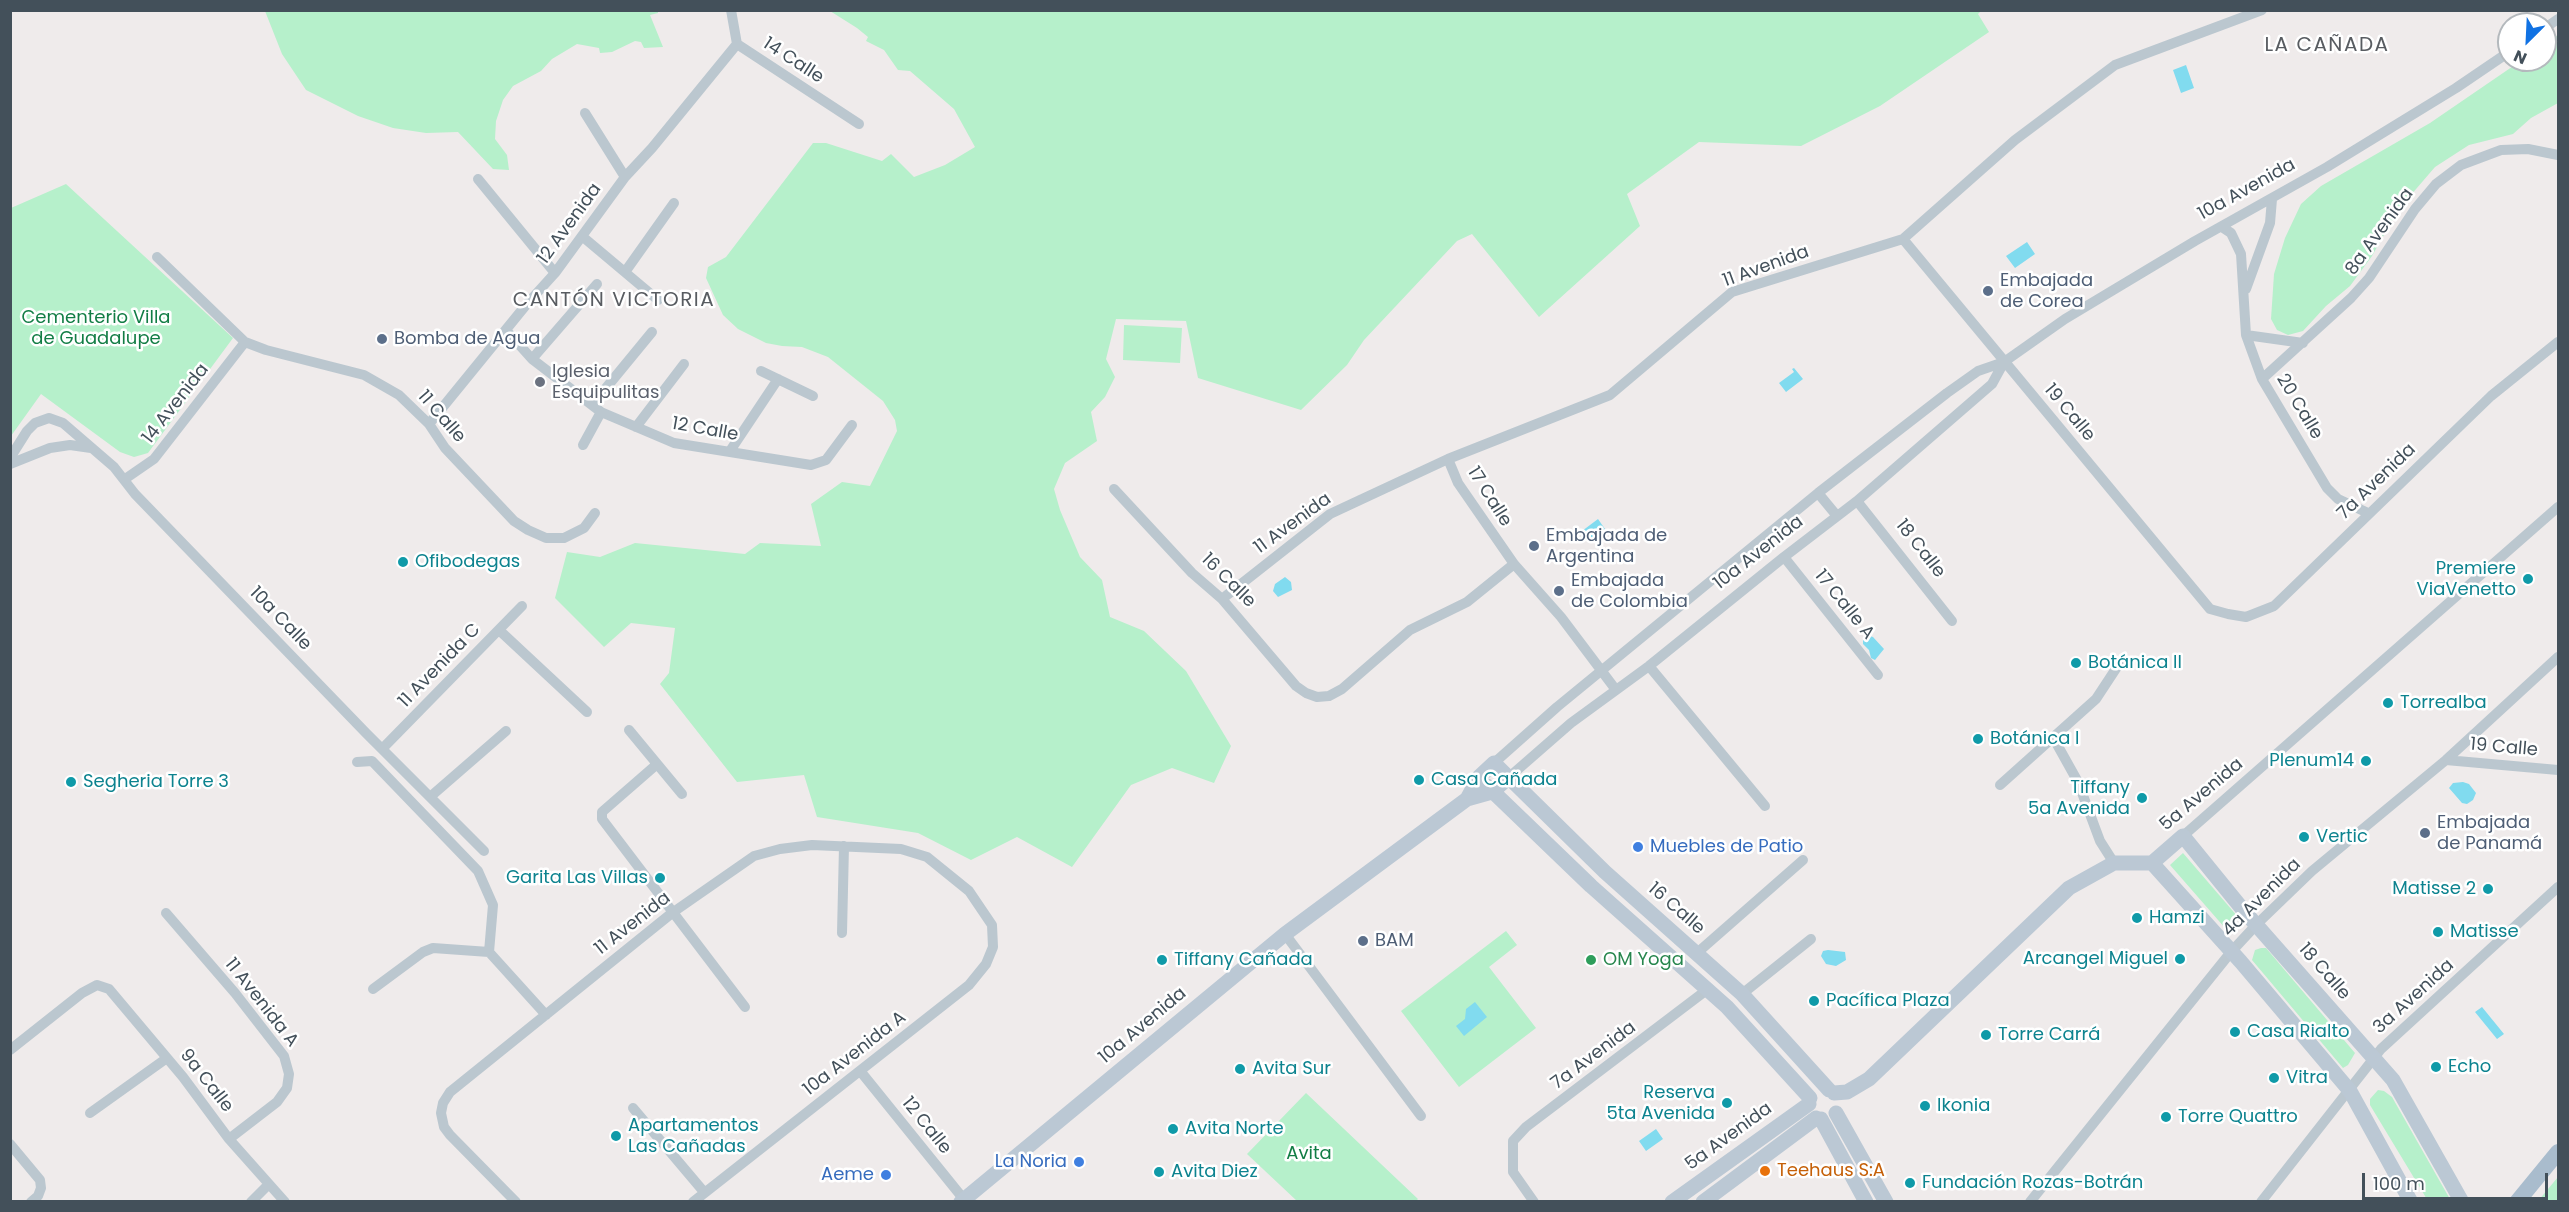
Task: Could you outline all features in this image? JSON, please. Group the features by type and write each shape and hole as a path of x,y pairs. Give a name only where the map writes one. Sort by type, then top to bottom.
{"main road":[{"path":"2517,1202 2559,1152"}],"street":[{"name":"14 Calle","path":"731,10 737,44 859,124"},
{"name":"11 Avenida","path":"1222,599 1330,514 1448,459 1605,398 1732,292 1903,239 2015,140 2115,65 2262,10"},
{"name":"12 Avenida","path":"429,424 555,273 625,177 652,148 737,44"},
{"name":"10a Avenida","path":"1467,799 1479,777 1602,671 1818,493 1954,387 1978,371 2004,362 2065,319 2272,199 2456,88 2497,60"},
{"path":"585,113 625,177"},
{"name":"8a Avenida","path":"2262,379 2303,343 2369,278 2415,209 2436,184 2461,165 2501,150 2528,149 2559,155"},
{"path":"478,179 555,273"},
{"name":"20 Calle","path":"2244,292 2270,223 2272,199"},
{"path":"625,272 674,203"},
{"name":"20 Calle","path":"2222,227 2231,233 2241,254 2246,335 2262,379 2327,488 2338,499 2368,513"},
{"path":"583,237 658,300"},
{"name":"19 Calle","path":"1903,239 2211,609"},
{"name":"11 Calle","path":"157,257 245,342 266,350 364,375 399,395 429,424 445,448 514,521 528,530 546,538 564,538 584,528 596,513"},
{"path":"532,358 597,284"},
{"name":"12 Calle","path":"506,330 532,358 596,408 674,443 812,465 826,460 852,425"},
{"path":"583,445 596,408 652,332"},
{"path":"2246,335 2303,343"},
{"name":"14 Avenida","path":"125,479 154,459 245,342"},
{"name":"7a Avenida","path":"2211,609 2246,617 2274,606 2491,396 2559,342"},
{"name":"10a Avenida","path":"964,1201 1285,934 1467,799 1492,792 1571,723 1649,666 1784,556 1857,501 1992,384 2004,362"},
{"path":"636,427 684,364"},
{"path":"761,371 813,396"},
{"path":"730,452 778,379"},
{"name":"10a Calle","path":"10,458 27,431 35,423 48,418 63,423 125,479 135,494 382,749 484,850"},
{"path":"10,464 50,448 70,445 92,448"},
{"name":"17 Calle","path":"1448,459 1458,483 1514,564 1561,617 1616,690"},
{"name":"16 Calle","path":"1114,489 1192,573 1222,599 1296,686 1317,697 1329,696 1342,689 1410,630 1467,602 1514,564"},
{"path":"1818,493 1838,516"},
{"name":"18 Calle","path":"1857,501 1952,621"},
{"name":"5a Avenida","path":"2152,863 2559,507"},
{"name":"17 Calle A","path":"1784,556 1878,675"},
{"name":"11 Avenida C","path":"382,749 522,606"},
{"path":"499,630 587,712"},
{"name":"4a Avenida","path":"2030,1202 2231,952 2257,924 2312,871 2446,760 2559,657"},
{"path":"2000,785 2096,699 2119,664"},
{"path":"1649,666 1765,806"},
{"path":"628,730 682,794"},
{"path":"430,797 506,731"},
{"path":"2054,739 2078,782 2100,841 2114,863"},
{"name":"19 Calle","path":"2446,760 2559,770"},
{"path":"357,762 372,761 478,871 493,905 489,952"},
{"name":"16 Calle","path":"1494,763 1605,872 1742,994 1834,1100 1886,1202"},
{"path":"656,765 602,812 602,819 746,1007"},
{"path":"1479,777 1591,886 1708,989 1809,1101 1812,1114 1819,1119 1866,1202"},
{"path":"1447,814 1485,803 1497,805 1515,813"},
{"name":"18 Calle","path":"2183,836 2393,1080 2462,1202"},
{"name":"11 Avenida","path":"516,1202 450,1135 444,1126 441,1113 443,1103 450,1092 672,913 754,856 780,849 812,845 901,849 927,857 969,891 982,909"},
{"path":"842,933 844,846"},
{"path":"1697,953 1803,860"},
{"path":"1834,1100 1877,1071 2069,888 2114,863 2152,863 2350,1091 2411,1202"},
{"name":"3a Avenida","path":"2262,1202 2374,1058 2559,887"},
{"name":"10a Avenida A","path":"693,1202 969,985 986,964 993,947 992,925 982,909"},
{"name":"11 Avenida A","path":"166,913 235,993 284,1056 289,1074 287,1088 277,1102 229,1139"},
{"path":"1285,934 1421,1116"},
{"path":"1742,994 1811,939"},
{"path":"374,989 423,952 433,948 489,952 546,1015"},
{"name":"9a Calle","path":"10,1050 82,993 98,985 109,989 167,1058 229,1139 285,1202"},
{"name":"7a Avenida","path":"1534,1202 1513,1172 1511,1156 1513,1141 1526,1128 1708,989"},
{"path":"90,1113 167,1058"},
{"name":"12 Calle","path":"861,1071 964,1201"},
{"path":"1809,1101 1818,1090 1834,1100"},
{"path":"1819,1119 1832,1117 1834,1100"},
{"name":"5a Avenida","path":"1672,1202 1809,1101"},
{"path":"633,1108 704,1192"},
{"name":"5a Avenida","path":"1703,1202 1819,1119"},
{"path":"10,1144 40,1180 41,1188 38,1196 31,1202"},
{"path":"251,1202 268,1185"}],"green space":[{"path":"1982,10 1978,14 1989,32 1880,106 1801,146 1699,142 1627,194 1640,226 1539,317 1472,234 1457,241 1364,340 1347,365 1301,410 1198,378 1186,321 1116,319 1106,359 1115,377 1105,397 1091,412 1097,441 1065,463 1054,489 1060,510 1080,557 1102,580 1110,617 1144,631 1186,671 1231,746 1214,783 1172,768 1131,785 1072,867 1017,837 971,860 918,833 817,817 804,775 737,782 660,684 669,673 675,628 631,623 604,647 555,598 567,552 600,557 635,543 745,554 760,543 821,546 811,504 842,482 870,486 897,431 895,420 883,401 828,357 802,347 766,343 738,329 723,315 706,278 708,267 726,257 813,143 826,143 882,161 891,154 914,177 945,165 975,147 954,109 910,71 898,70 884,50 866,41 868,37 857,28 830,11 820,11"},
{"path":"265,11 658,11 650,15 663,47 644,48 641,42 635,41 612,52 600,53 599,48 577,44 552,59 541,71 513,86 503,100 496,121 495,139 507,155 509,170 493,169 458,132 426,133 393,128 358,116 306,90 282,54"},
{"path":"2557,36 2558,103 2531,118 2513,134 2469,145 2435,167 2398,210 2372,256 2350,286 2326,306 2303,331 2288,335 2277,330 2271,319 2274,274 2285,238 2301,204 2321,186 2430,123 2504,72 2557,72"},
{"name":"Cementerio Villa de Guadalupe","path":"66,184 233,338 148,453 134,457 120,452 41,394 11,436 11,208"},
{"path":"1124,325 1182,328 1180,363 1123,360"},
{"path":"2183,853 2238,917 2225,928 2170,865"},
{"path":"1506,931 1517,945 1489,967 1536,1028 1459,1087 1401,1011"},
{"path":"2266,948 2355,1053 2348,1065 2343,1068 2252,960 2255,950"},
{"path":"2378,1090 2392,1097 2451,1201 2428,1201 2370,1105 2370,1099"},
{"name":"Avita","path":"1306,1093 1418,1199 1416,1201 1297,1201 1247,1154"},
{"path":"2558,1177 2558,1201 2538,1201"}],"water":[{"path":"2186,65 2194,88 2181,93 2173,70"},
{"path":"2027,242 2035,254 2015,268 2006,256"},
{"path":"1794,368 1803,379 1786,392 1779,383 1794,372 1792,369"},
{"path":"1598,519 1605,529 1590,541 1582,531"},
{"path":"1285,577 1291,582 1292,590 1278,597 1273,591 1275,584"},
{"path":"1867,635 1873,637 1884,649 1875,660 1871,658 1869,650 1863,644 1863,638"},
{"path":"2453,783 2469,784 2476,793 2473,800 2467,804 2462,803 2449,788"},
{"path":"1823,951 1845,952 1846,960 1836,966 1826,964 1821,956"},
{"path":"1475,1002 1487,1017 1464,1036 1456,1026 1465,1019 1466,1009"},
{"path":"2482,1007 2504,1034 2497,1039 2475,1012"},
{"path":"1656,1129 1663,1139 1646,1151 1639,1141"}],"place":[{"name":"Embajada de Corea","path":"1988,291"},
{"name":"Bomba de Agua","path":"382,339"},
{"name":"Iglesia Esquipulitas","path":"540,382"},
{"name":"Embajada de Argentina","path":"1534,546"},
{"name":"Ofibodegas","path":"403,562"},
{"name":"Premiere ViaVenetto","path":"2528,579"},
{"name":"Embajada de Colombia","path":"1559,591"},
{"name":"Botánica II","path":"2076,663"},
{"name":"Torrealba","path":"2388,703"},
{"name":"Botánica I","path":"1978,739"},
{"name":"Plenum14","path":"2366,761"},
{"name":"Casa Cañada","path":"1419,780"},
{"name":"Segheria Torre 3","path":"71,782"},
{"name":"Tiffany 5a Avenida","path":"2142,798"},
{"name":"Embajada de Panamá","path":"2425,833"},
{"name":"Vertic","path":"2304,837"},
{"name":"Muebles de Patio","path":"1638,847"},
{"name":"Garita Las Villas","path":"660,878"},
{"name":"Matisse 2","path":"2488,889"},
{"name":"Hamzi","path":"2137,918"},
{"name":"Matisse","path":"2438,932"},
{"name":"BAM","path":"1363,941"},
{"name":"Arcangel Miguel","path":"2180,959"},
{"name":"Tiffany Cañada","path":"1162,960"},
{"name":"OM Yoga","path":"1591,960"},
{"name":"Pacífica Plaza","path":"1814,1001"},
{"name":"Casa Rialto","path":"2235,1032"},
{"name":"Torre Carrá","path":"1986,1035"},
{"name":"Echo","path":"2436,1067"},
{"name":"Avita Sur","path":"1240,1069"},
{"name":"Vitra","path":"2274,1078"},
{"name":"Reserva 5ta Avenida","path":"1727,1103"},
{"name":"Ikonia","path":"1925,1106"},
{"name":"Torre Quattro","path":"2166,1117"},
{"name":"Avita Norte","path":"1173,1129"},
{"name":"Apartamentos Las Cañadas","path":"616,1136"},
{"name":"La Noria","path":"1079,1162"},
{"name":"Teehaus S:A","path":"1765,1171"},
{"name":"Avita Diez","path":"1159,1172"},
{"name":"Aeme","path":"886,1175"},
{"name":"Fundación Rozas-Botrán","path":"1910,1183"}],"district":[{"name":"LA CAÑADA","path":"2327,46"},
{"name":"CANTÓN VICTORIA","path":"614,301"}]}
